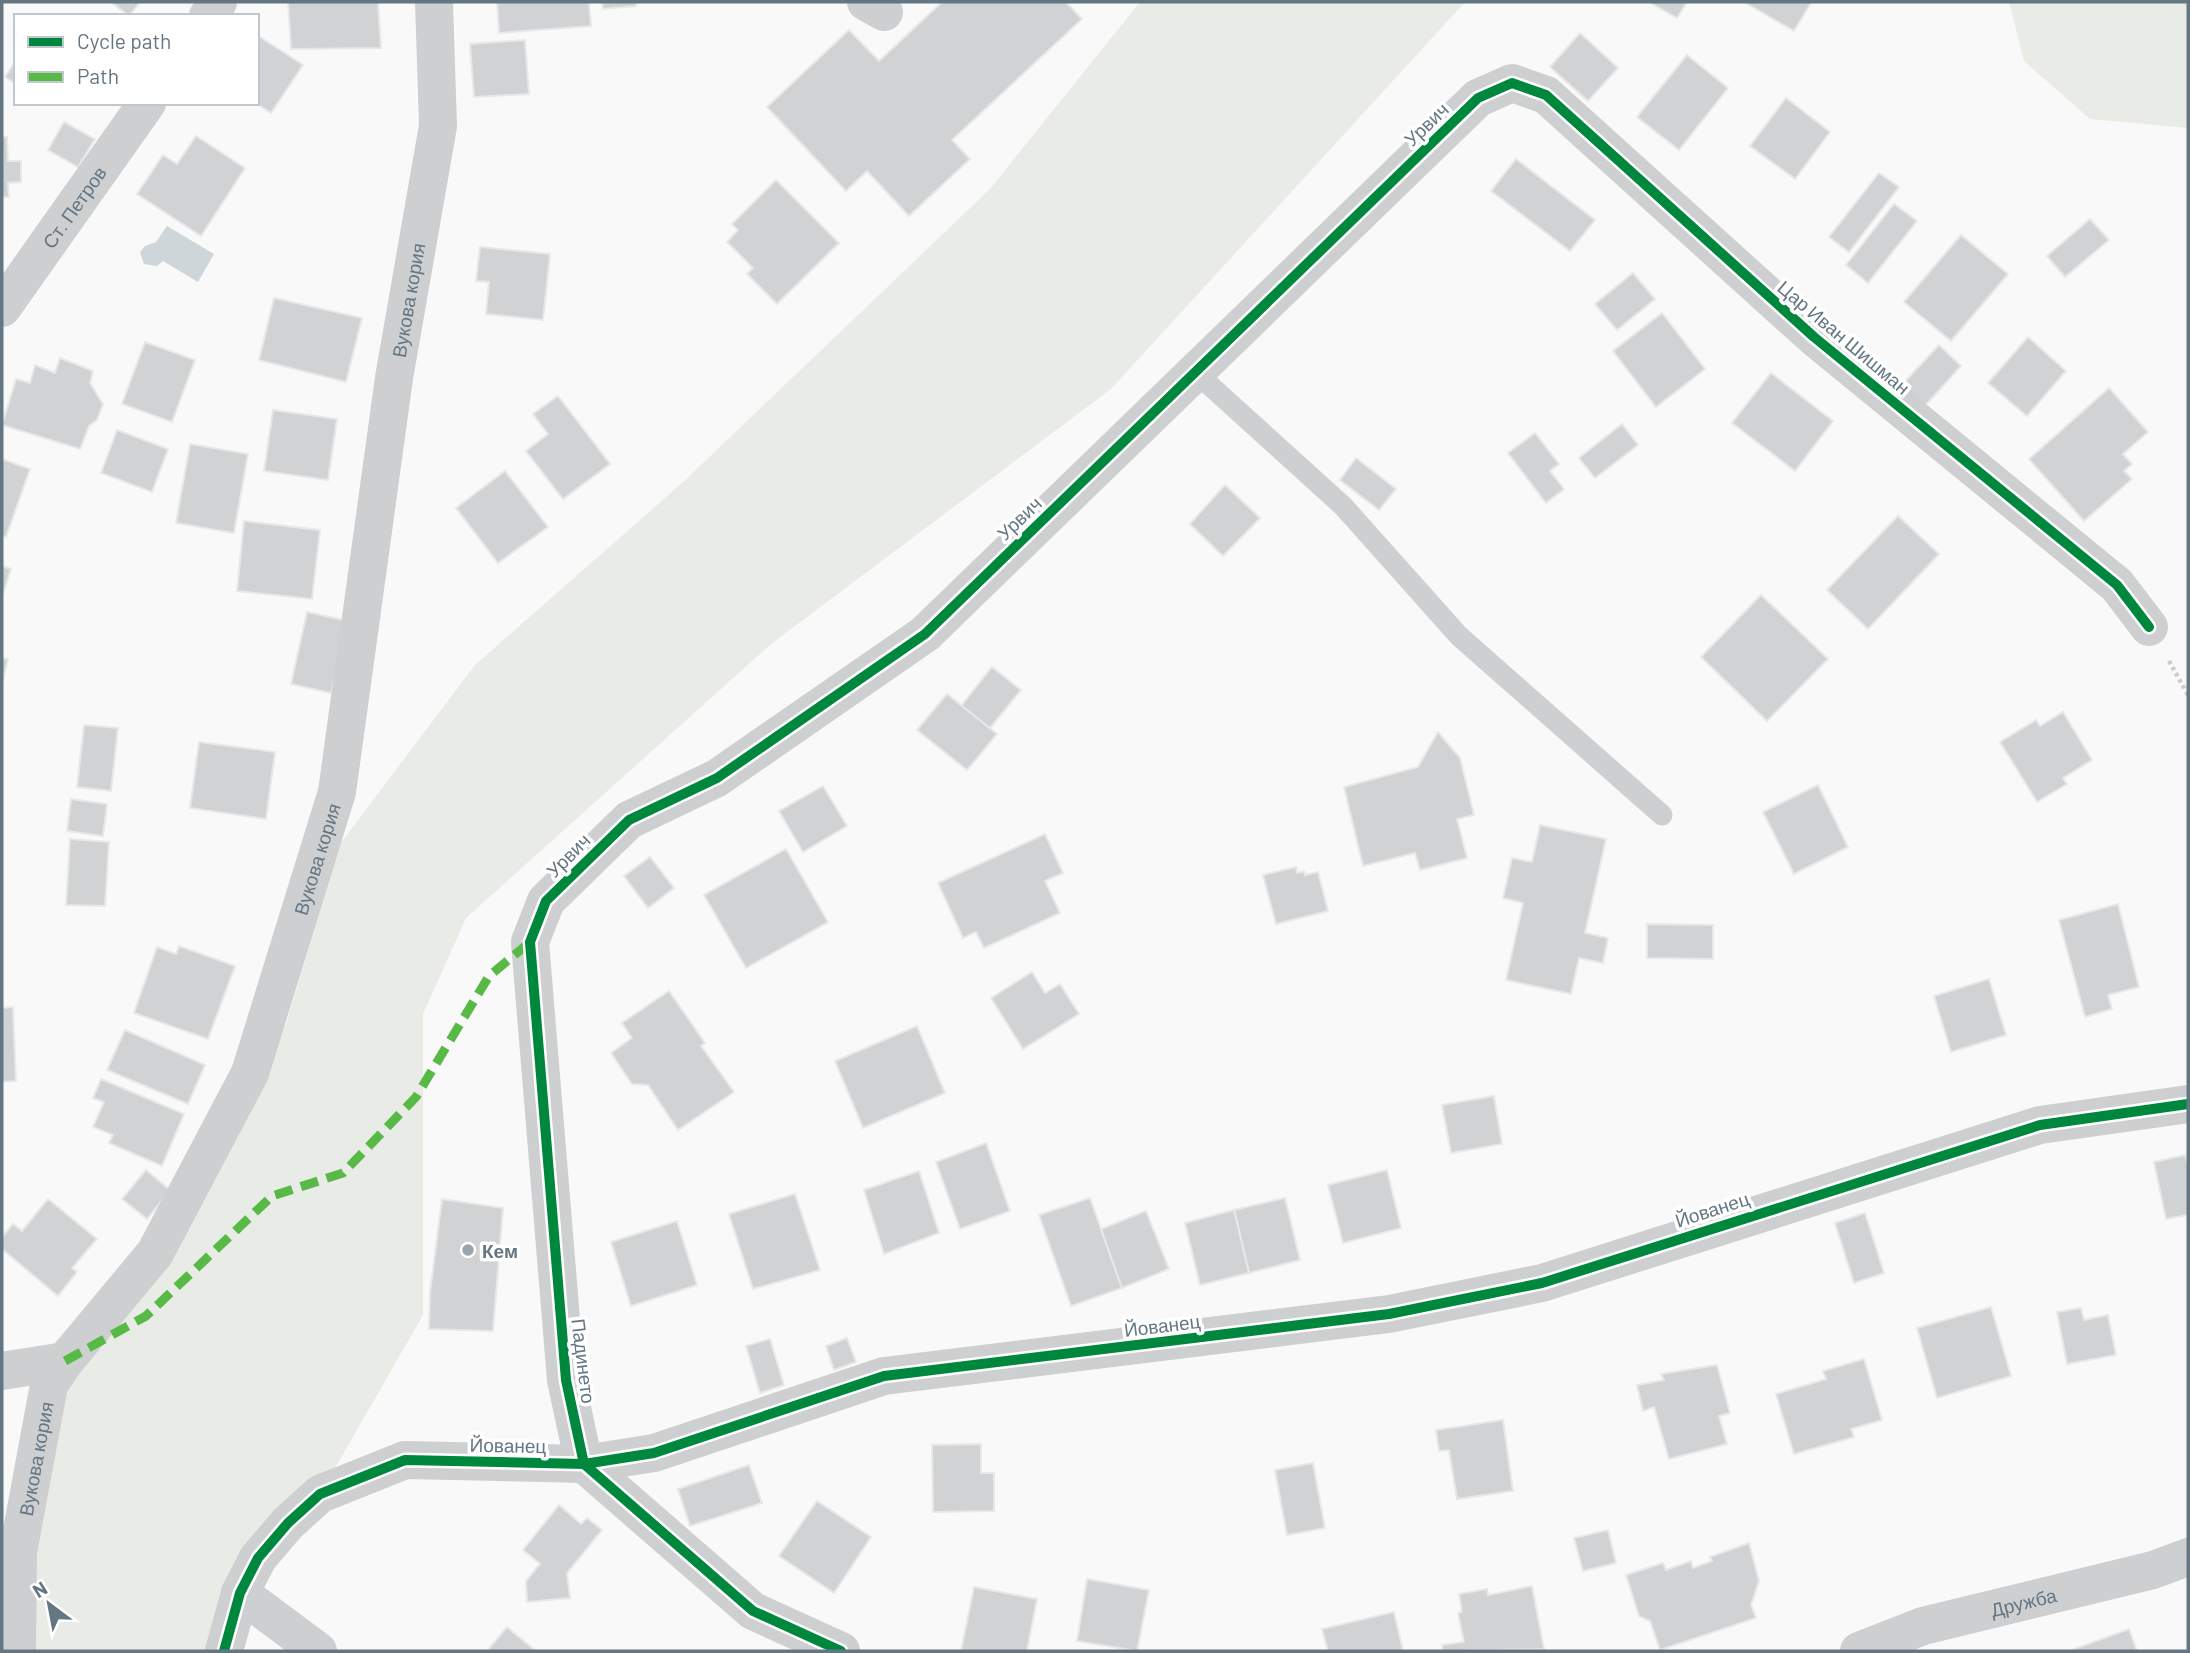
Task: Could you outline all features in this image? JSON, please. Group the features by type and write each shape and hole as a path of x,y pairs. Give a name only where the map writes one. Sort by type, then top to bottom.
{"street":[{"name":"Вукова кория","path":"17,1651 18,1552 48,1385 155,1253 250,1073 337,792 394,378 438,126 434,2"},
{"name":"Урвич","path":"530,942 546,901 629,820 717,778 925,634 1478,98 1512,83"},
{"name":"Цар Иван Шишман","path":"1512,83 1546,95 1814,337 2117,585 2149,627"},
{"name":"Ст. Петров","path":"2,308 145,105"},
{"name":"Падинето","path":"530,942 566,1380 584,1464"},
{"name":"Йованец","path":"224,1651 240,1593 258,1558 288,1523 320,1494 405,1460 584,1464 654,1453 884,1376 1389,1314 1542,1283 2040,1125 2188,1104"},
{"path":"2,1371 65,1361"},
{"path":"584,1464 754,1612 841,1651"},
{"name":"Дружба","path":"1859,1651 1923,1626 2153,1570 2188,1557"},
{"path":"240,1593 318,1651"}],"lane":[{"path":"1194,371 1343,506 1459,636 1662,815"}],"shaded area":[{"path":"1140,2 1465,2 1111,389 771,644 466,918 423,1014 423,1315 320,1494 288,1523 224,1651 25,1651 49,1385 220,1157 286,1024 340,844 475,665 681,484 990,189"},
{"path":"2009,2 2188,2 2188,128 2090,119 2024,61"},
{"path":"167,226 214,254 198,282 163,261 157,266 144,264 140,252 145,246 156,242"}],"building":[{"path":"111,2 140,2 131,14 126,14"},
{"path":"288,2 378,2 381,48 291,49"},
{"path":"497,2 589,2 591,26 499,33"},
{"path":"602,2 636,2 636,6 603,9"},
{"path":"942,2 1066,2 1082,19 952,140 970,159 909,216 867,171 846,191 767,107 849,30 879,61"},
{"path":"1649,2 1687,2 1677,18"},
{"path":"1744,2 1810,2 1811,3 1794,31"},
{"path":"1580,33 1618,68 1588,101 1550,67"},
{"path":"259,36 303,65 271,113 259,105"},
{"path":"525,40 529,94 474,97 470,44"},
{"path":"1687,55 1728,88 1679,150 1637,117"},
{"path":"14,63 14,83 5,77"},
{"path":"1786,98 1830,132 1795,179 1750,146"},
{"path":"64,122 95,139 78,167 48,150"},
{"path":"196,136 245,168 201,236 137,194 163,155 177,164"},
{"path":"2,137 7,137 8,161 21,161 21,182 8,183 9,197 2,197"},
{"path":"1516,159 1595,220 1570,251 1491,191"},
{"path":"1879,173 1899,187 1849,252 1829,237"},
{"path":"776,180 839,243 777,304 747,274 753,268 727,242 738,230 732,224"},
{"path":"1894,204 1917,221 1868,283 1846,265"},
{"path":"2090,219 2109,240 2065,277 2047,256"},
{"path":"1961,235 2008,274 1951,341 1904,302"},
{"path":"480,247 550,254 543,320 486,314 489,282 476,281"},
{"path":"1633,273 1655,299 1617,330 1595,304"},
{"path":"274,298 362,318 346,382 259,360"},
{"path":"1662,313 1705,369 1656,407 1613,351"},
{"path":"2028,337 2066,371 2027,416 1988,383"},
{"path":"145,342 195,360 172,422 122,404"},
{"path":"1939,345 1961,366 1923,408 1900,387"},
{"path":"60,358 93,371 90,383 103,404 97,420 89,426 80,449 2,425 16,379 30,383 35,365 55,373"},
{"path":"1771,373 1833,421 1795,471 1732,423"},
{"path":"2109,388 2148,432 2123,454 2132,464 2124,471 2132,479 2084,521 2029,459"},
{"path":"558,396 610,464 563,499 526,451 548,434 533,414"},
{"path":"273,410 337,419 328,480 264,471"},
{"path":"1622,424 1638,445 1595,478 1579,458"},
{"path":"117,430 168,449 152,492 101,473"},
{"path":"1535,433 1559,464 1550,471 1564,489 1546,503 1508,453"},
{"path":"190,444 248,454 234,533 176,523"},
{"path":"1356,458 1396,489 1379,510 1340,480"},
{"path":"2,459 30,469 6,537 2,536"},
{"path":"505,471 548,527 498,563 456,508"},
{"path":"1225,485 1260,518 1223,556 1190,524"},
{"path":"1898,516 1939,554 1868,629 1827,590"},
{"path":"244,521 320,530 312,599 237,591"},
{"path":"2,566 11,569 2,597"},
{"path":"1761,595 1828,659 1767,721 1701,657"},
{"path":"307,612 348,621 331,693 291,684"},
{"path":"2,658 8,659 2,684"},
{"path":"992,667 1021,690 990,728 961,706"},
{"path":"947,694 997,734 967,770 917,730"},
{"path":"2063,712 2092,760 2063,778 2067,784 2037,802 2000,742 2036,720 2040,726"},
{"path":"84,725 118,728 111,791 77,787"},
{"path":"1438,732 1460,758 1474,815 1457,819 1467,858 1420,870 1415,853 1363,866 1344,787 1418,767"},
{"path":"199,742 275,752 266,819 190,808"},
{"path":"1818,785 1848,847 1794,874 1763,812"},
{"path":"823,786 847,826 803,852 779,811"},
{"path":"71,799 107,804 103,836 67,831"},
{"path":"1540,825 1606,839 1585,933 1608,938 1603,963 1579,958 1571,994 1506,980 1523,903 1503,898 1512,858 1532,862"},
{"path":"1045,834 1063,873 1045,881 1060,913 984,948 976,932 963,938 938,883"},
{"path":"70,839 109,842 105,906 66,905"},
{"path":"786,849 828,922 746,968 704,895"},
{"path":"650,857 674,888 648,908 624,876"},
{"path":"1296,867 1297,873 1304,871 1305,875 1318,872 1328,911 1276,924 1263,875"},
{"path":"2118,904 2139,987 2108,995 2112,1009 2085,1017 2059,920"},
{"path":"1647,924 1713,925 1713,959 1647,958"},
{"path":"179,946 235,966 208,1039 134,1013 157,947 176,954"},
{"path":"1032,972 1045,993 1060,984 1079,1014 1023,1049 991,998"},
{"path":"1989,979 2006,1035 1951,1052 1934,996"},
{"path":"669,991 705,1043 701,1046 734,1092 678,1130 648,1085 632,1084 611,1053 632,1038 622,1023"},
{"path":"13,1007 16,1081 2,1082 2,1008"},
{"path":"917,1026 945,1093 863,1128 835,1061"},
{"path":"125,1030 205,1065 188,1104 107,1070"},
{"path":"101,1079 184,1114 162,1166 109,1143 113,1135 93,1127 104,1102 93,1098"},
{"path":"1494,1096 1502,1144 1451,1153 1442,1105"},
{"path":"986,1143 1010,1211 960,1229 936,1162"},
{"path":"2185,1155 2188,1165 2188,1215 2166,1219 2154,1162"},
{"path":"146,1170 170,1190 147,1219 122,1199"},
{"path":"1387,1170 1401,1228 1343,1243 1328,1185"},
{"path":"919,1171 939,1233 884,1254 864,1190"},
{"path":"795,1194 820,1270 753,1289 729,1214"},
{"path":"1090,1198 1122,1288 1071,1306 1039,1215"},
{"path":"1285,1198 1300,1260 1249,1273 1234,1210"},
{"path":"48,1199 97,1239 72,1268 77,1272 58,1296 2,1249 2,1237 13,1224 22,1231"},
{"name":"Кем","path":"442,1199 503,1208 493,1331 429,1329 430,1292"},
{"path":"1234,1210 1249,1273 1200,1285 1185,1223"},
{"path":"1146,1211 1169,1269 1122,1288 1101,1229"},
{"path":"1865,1213 1884,1273 1854,1283 1835,1223"},
{"path":"677,1221 697,1285 631,1306 611,1242"},
{"path":"1991,1307 2011,1376 1937,1398 1917,1328"},
{"path":"2081,1308 2084,1320 2108,1315 2116,1355 2067,1364 2057,1312"},
{"path":"847,1338 856,1362 834,1370 826,1346"},
{"path":"770,1339 784,1385 760,1393 746,1346"},
{"path":"1864,1359 1882,1420 1851,1429 1854,1437 1794,1454 1776,1394 1826,1379 1823,1371"},
{"path":"1717,1365 1730,1413 1719,1416 1727,1444 1669,1459 1654,1407 1643,1411 1637,1385 1664,1380 1661,1374"},
{"path":"1503,1420 1513,1491 1457,1499 1449,1450 1439,1451 1436,1430"},
{"path":"981,1444 981,1473 994,1473 994,1511 933,1512 932,1445"},
{"path":"1313,1463 1325,1528 1287,1535 1275,1470"},
{"path":"749,1465 762,1503 690,1526 678,1489"},
{"path":"817,1501 871,1537 834,1593 779,1556"},
{"path":"559,1505 581,1524 587,1518 602,1530 567,1573 570,1598 527,1602 526,1581 540,1564 523,1550"},
{"path":"1608,1530 1616,1563 1583,1571 1574,1538"},
{"path":"1749,1543 1759,1581 1751,1605 1756,1618 1660,1650 1650,1621 1639,1616 1626,1575 1663,1563 1666,1570 1691,1561 1693,1568 1712,1561 1710,1557"},
{"path":"1087,1579 1149,1590 1137,1651 1077,1641"},
{"path":"1532,1586 1544,1649 1443,1651 1442,1645 1464,1642 1458,1613 1462,1612 1459,1594 1487,1589 1488,1595"},
{"path":"974,1587 1037,1599 1027,1651 961,1651"},
{"path":"1394,1612 1403,1651 1328,1651 1322,1629"},
{"path":"507,1627 536,1651 487,1651"},
{"path":"2129,1629 2137,1651 2074,1649"}],"marked path":[{"path":"65,1361 146,1316 272,1196 343,1173 416,1097 489,976 530,942"}],"cycle path":[{"path":"841,1651 753,1611 584,1464 566,1380 530,942 546,901 629,820 717,778 925,634 1478,98 1512,83 1546,95 1814,337 2117,585 2149,627"},
{"path":"224,1651 240,1593 258,1558 288,1523 320,1494 405,1460 584,1464 654,1453 884,1376 1389,1314 1542,1283 2040,1125 2188,1104"}],"place":[{"name":"Кем","path":"468,1250"}]}
